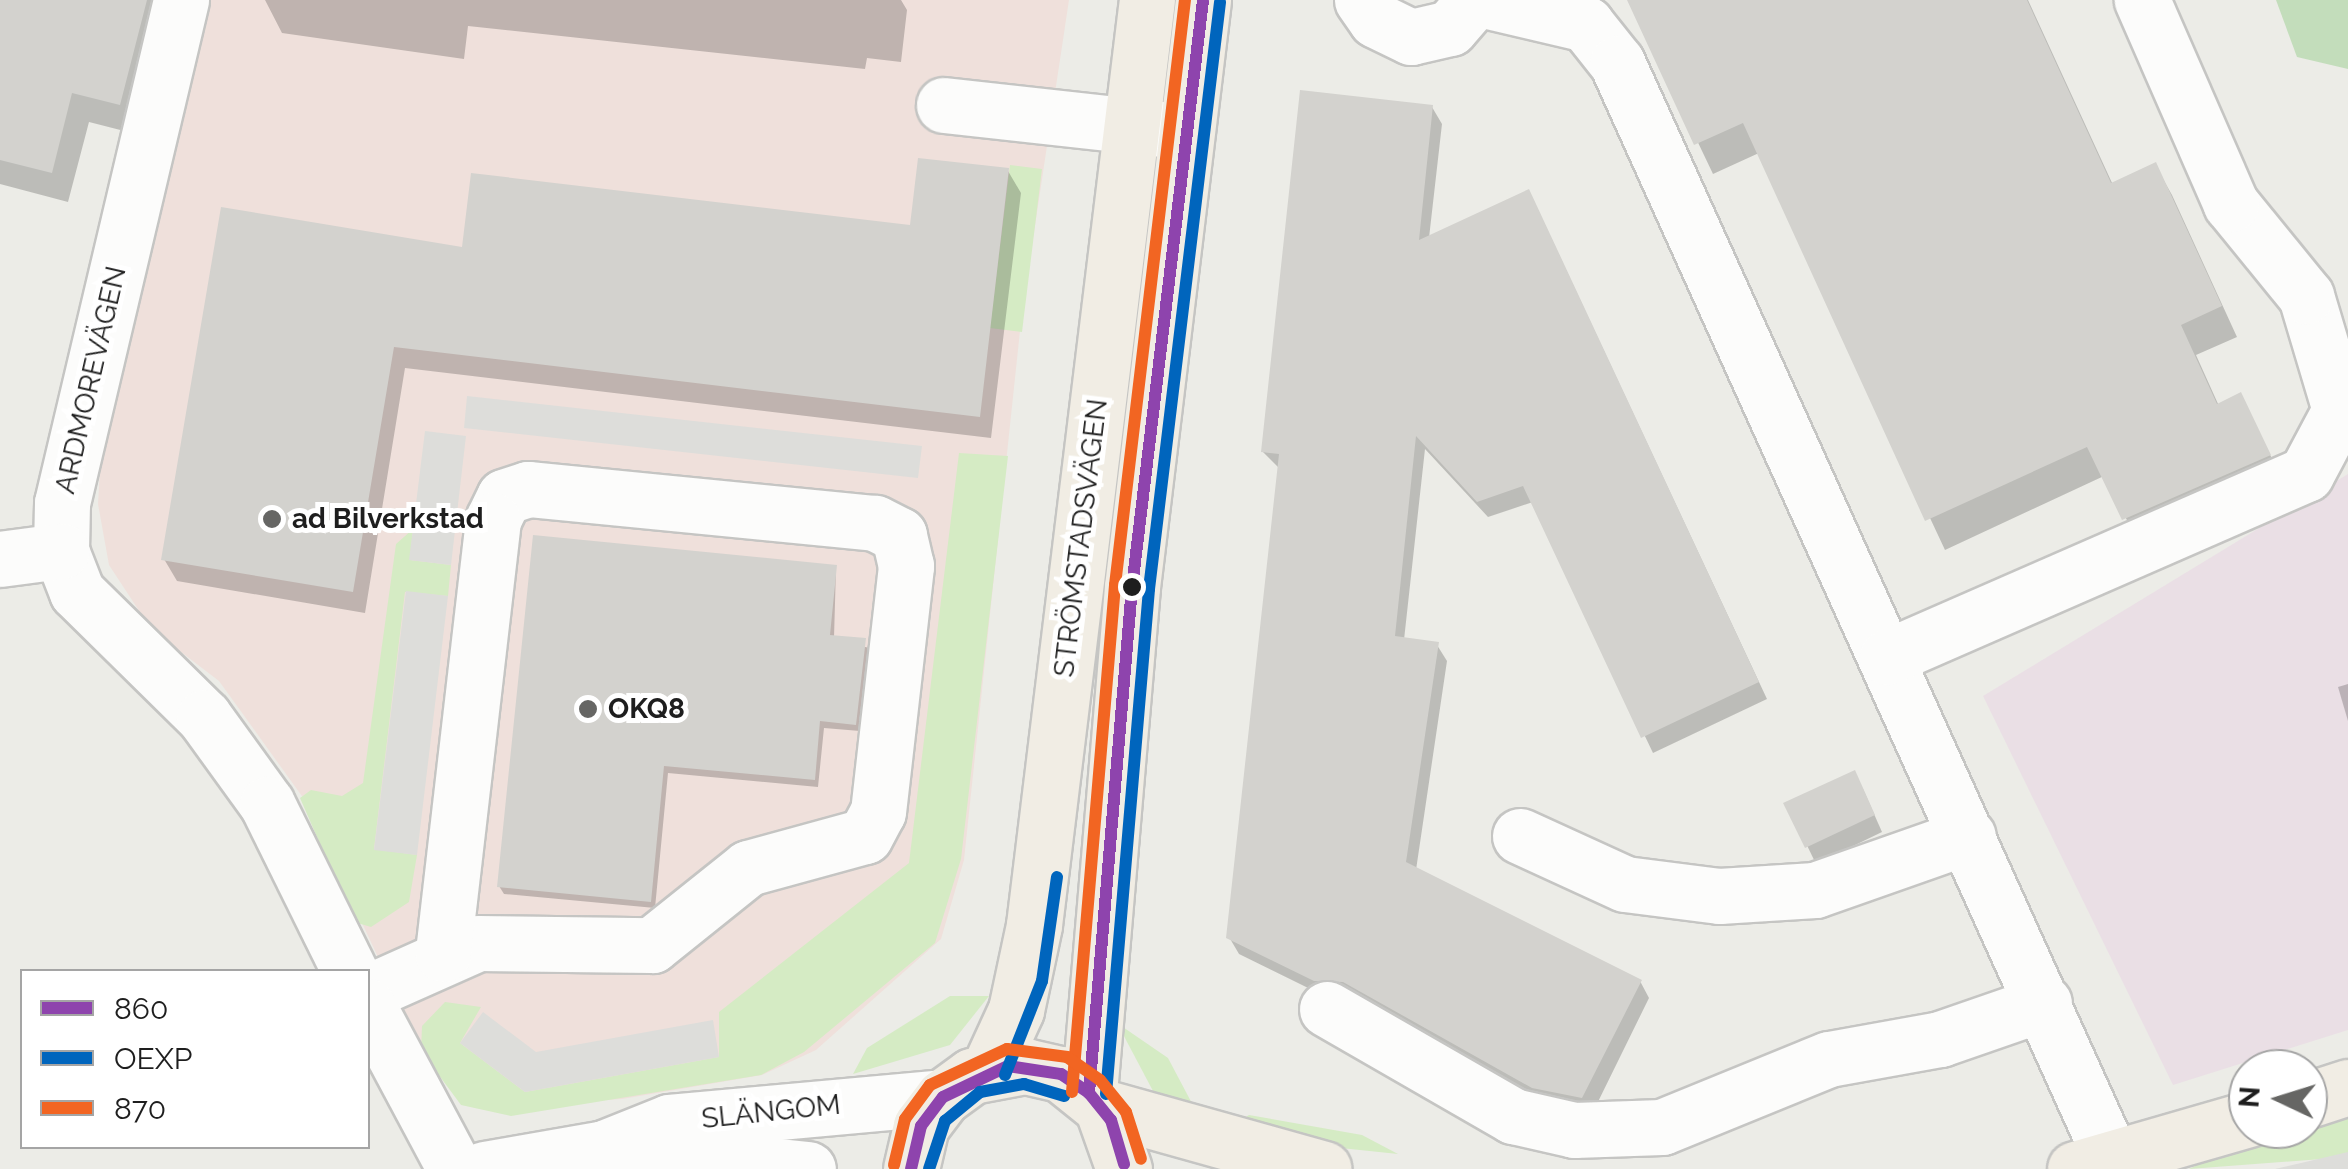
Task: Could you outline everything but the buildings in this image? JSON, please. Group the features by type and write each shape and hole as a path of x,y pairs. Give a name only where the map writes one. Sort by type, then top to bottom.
{"main road":[{"name":"STRÖMSTADSVÄGEN","path":"989,1070 1016,1010 1034,925 1147,0"},
{"name":"STRÖMSTADSVÄGEN","path":"1096,1100 1132,587 1203,0"},
{"path":"912,1169 922,1126 943,1096 989,1070 1044,1069 1096,1100 1324,1169"},
{"path":"1096,1100 1124,1169"},
{"path":"2096,1166 2228,1125"}],"street":[{"name":"ARDMOREVÄGEN","path":"181,0 62,503 61,550 77,592 204,717 266,804 348,969"},
{"path":"1362,0 1376,20 1411,37 1450,28 1474,0"},
{"path":"1484,0 1586,24 1617,62 2044,1003 2096,1166"},
{"path":"1887,657 2306,474 2340,410 2306,296 2231,204 2142,0"},
{"path":"944,105 1188,132"},
{"path":"370,991 443,954 514,938 652,945 748,868 865,836 878,812 906,566 899,535 875,524 528,488 504,497 493,520 443,954"},
{"path":"0,559 61,550"},
{"path":"1520,836 1626,884 1719,896 1815,890 1968,836"},
{"path":"1327,1010 1513,1116 1574,1130 1662,1126 1829,1059 1940,1039 2044,1003"},
{"path":"370,1010 455,1169"},
{"name":"SLÄNGOM","path":"484,1169 604,1148 669,1122 943,1096"},
{"name":"SLÄNGOM","path":"604,1148 808,1169"}],"shaded area":[{"path":"209,0 1069,0 1022,312 964,860 941,939 816,1050 762,1075 622,1099 474,1108 421,1049 304,799 219,681 151,629 109,565 98,504 102,436"},
{"path":"467,396 922,446 918,478 464,428"},
{"path":"425,431 466,436 451,565 409,560"},
{"path":"2348,474 2348,1030 2288,1049 2228,1049 2228,1068 2173,1085 1983,696"},
{"path":"406,591 448,596 417,855 374,850"},
{"path":"483,1012 536,1052 713,1020 719,1057 525,1092 460,1043"},
{"path":"2348,1152 2348,1169 2275,1169"}],"green space":[{"path":"2276,0 2348,0 2348,69 2297,57"},
{"path":"1010,165 1042,169 1022,332 990,328"},
{"path":"959,453 1008,456 961,859 935,943 804,1052 761,1075 511,1116 461,1105 421,1051 422,1026 445,1002 481,1007 460,1043 525,1092 719,1057 719,1012 909,863"},
{"path":"413,529 410,560 451,565 448,596 405,592 374,849 417,855 409,902 371,927 354,922 300,798 311,790 342,796 363,783 396,544"},
{"path":"950,996 989,996 950,1045 853,1074 867,1048"},
{"path":"1117,1023 1168,1058 1196,1111 1153,1091"},
{"path":"1249,1115 1362,1135 1398,1154 1293,1143 1238,1122"},
{"path":"2348,1116 2348,1157 2189,1169 2232,1149 2328,1149 2328,1122"}],"transit line":[{"name":"870","path":"1072,1092 1115,585 1185,0"},
{"name":"860","path":"1089,1093 1132,587 1203,0"},
{"name":"OEXP","path":"1106,1094 1149,589 1220,2"},
{"name":"OEXP","path":"1005,1075 1042,981 1057,877"},
{"name":"870","path":"894,1165 905,1119 930,1085 1007,1049 1067,1057 1100,1080 1126,1112 1141,1159"},
{"name":"860","path":"911,1169 921,1126 943,1097 1008,1066 1061,1074 1089,1093 1111,1120 1124,1164"},
{"name":"OEXP","path":"929,1169 945,1121 980,1092 1024,1084 1064,1096"}],"place":[{"name":"ad Bilverkstad","path":"272,519"},
{"name":"OKQ8","path":"588,709"}]}
